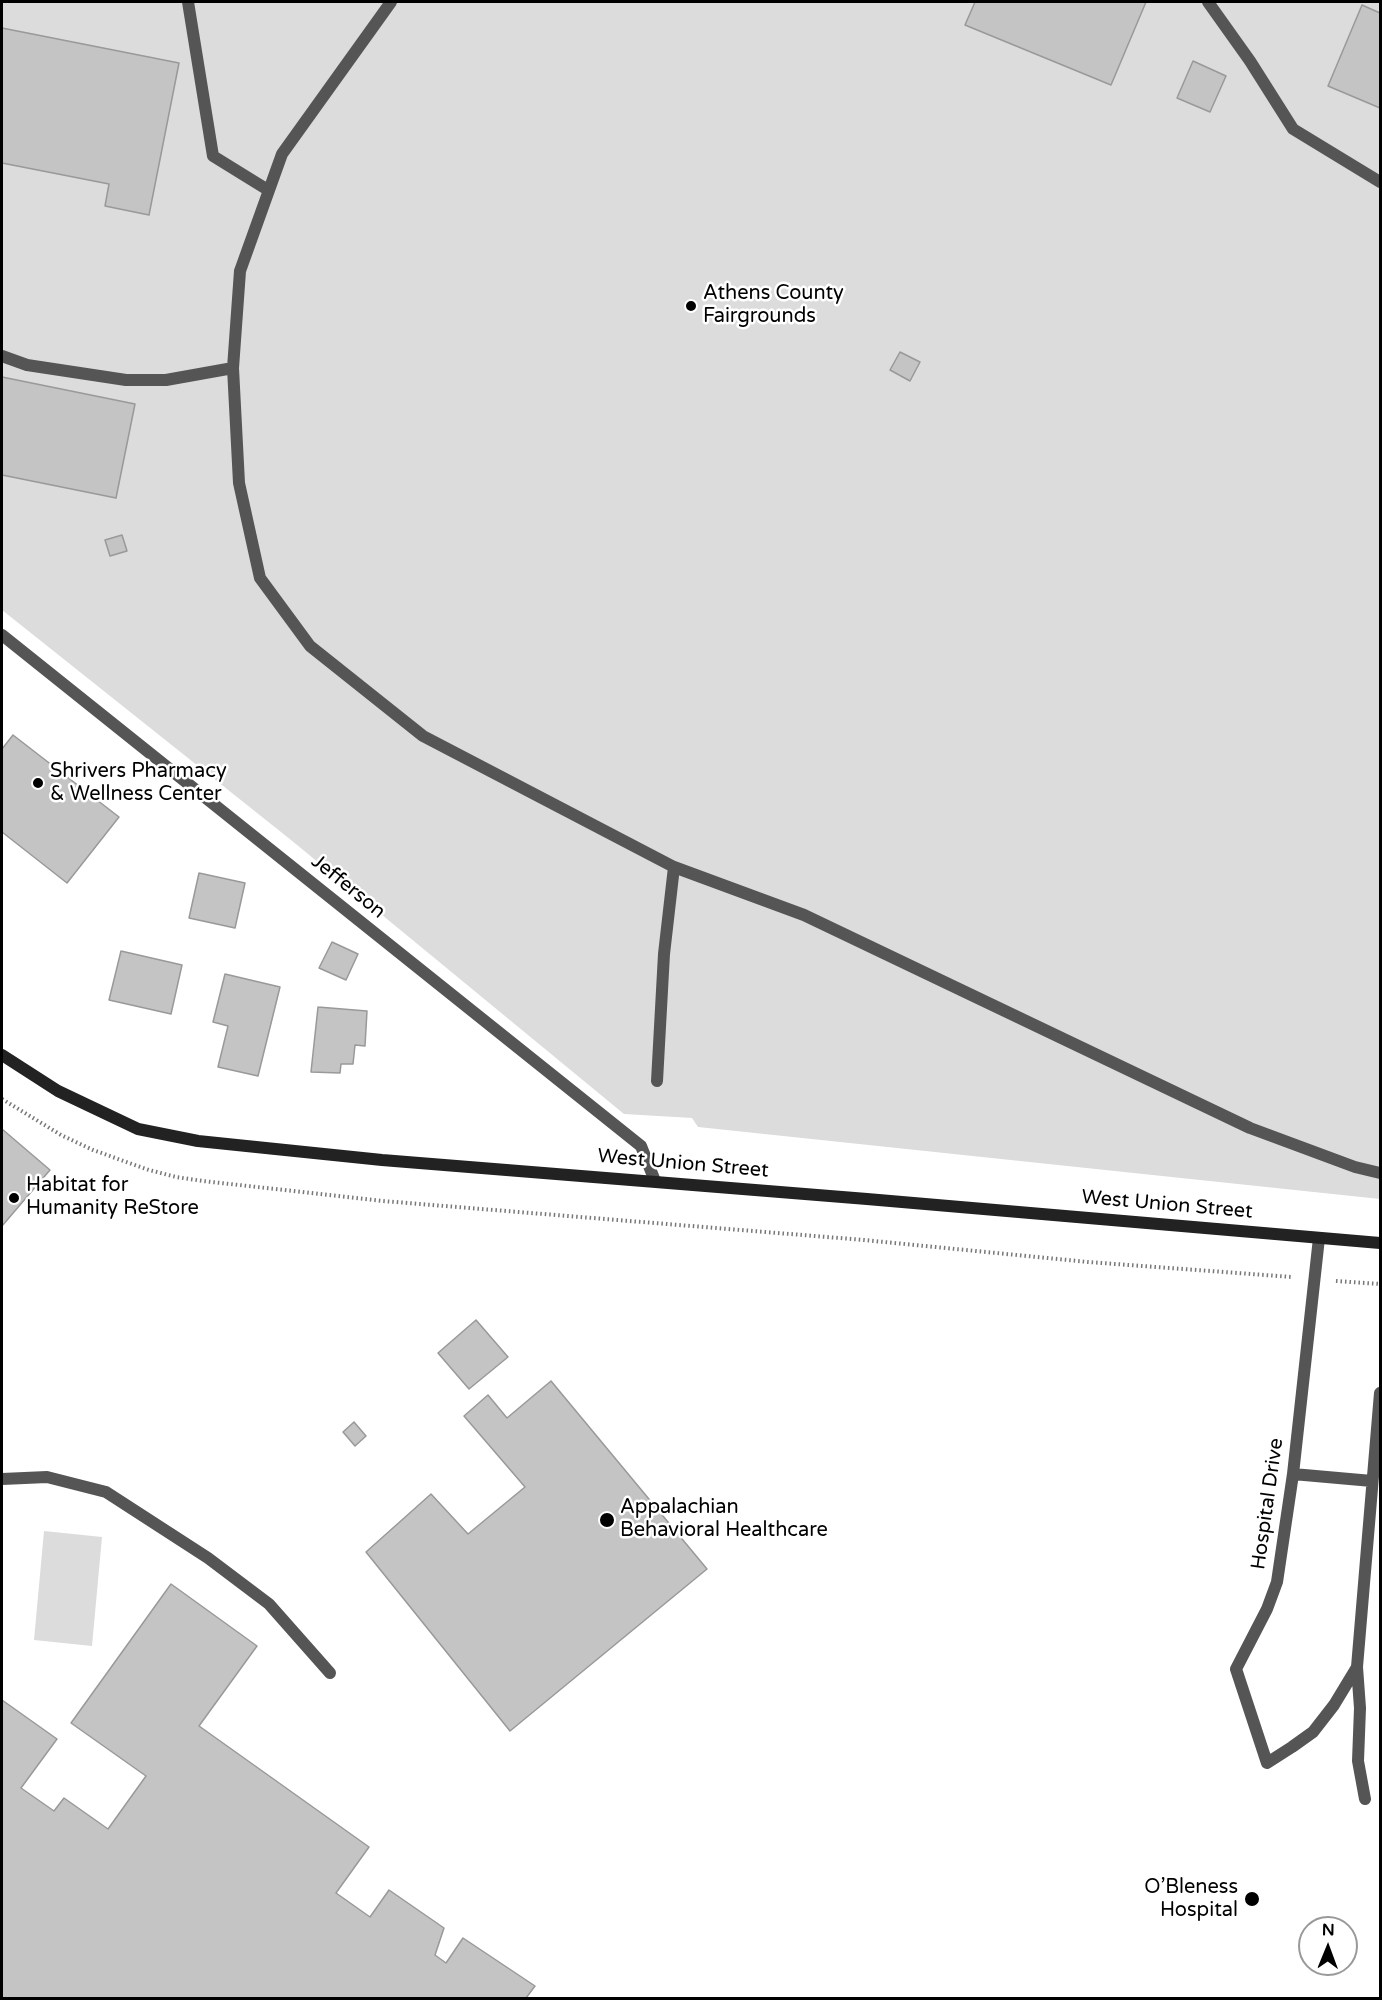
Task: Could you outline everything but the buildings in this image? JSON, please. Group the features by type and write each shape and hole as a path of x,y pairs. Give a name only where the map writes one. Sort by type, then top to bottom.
{"main road":[{"name":"West Union Street","path":"2,1054 58,1091 113,1118 138,1129 198,1141 382,1160 1380,1243"}],"street":[{"path":"188,2 213,156 268,190"},
{"path":"391,2 282,154 240,271 233,368 239,483 260,578 310,646 423,736 674,867 804,915 1250,1128 1355,1167 1380,1173"},
{"path":"1208,2 1250,61 1293,129 1380,182"},
{"path":"2,356 27,365 126,380 166,380 233,368"},
{"name":"Jefferson","path":"2,636 641,1146 655,1181"},
{"path":"657,1081 664,954 674,867"},
{"name":"Hospital Drive","path":"1318,1238 1293,1474 1277,1582 1267,1609 1236,1669 1267,1762 1292,1748 1313,1732 1335,1705 1357,1666"},
{"path":"1365,1799 1359,1761 1360,1708 1357,1666 1380,1393"},
{"path":"1293,1474 1372,1481"},
{"path":"2,1479 47,1477 106,1492 208,1558 269,1604 330,1673"}],"path":[{"path":"2,1099 61,1135 93,1150 148,1170 194,1180 383,1201 852,1239 1088,1262 1293,1277"},
{"path":"1337,1281 1380,1284"}],"shaded area":[{"name":"Athens County Fairgrounds","path":"2,2 1380,2 1380,1199 698,1127 692,1118 624,1114 291,840 2,610"},
{"path":"44,1531 102,1537 92,1646 34,1640"}],"place":[{"name":"Athens County Fairgrounds","path":"691,306"},
{"name":"Shrivers Pharmacy & Wellness Center","path":"38,783"},
{"name":"Habitat for Humanity ReStore","path":"14,1198"},
{"name":"Appalachian Behavioral Healthcare","path":"607,1520"},
{"name":"O’Bleness Hospital","path":"1252,1899"}]}
